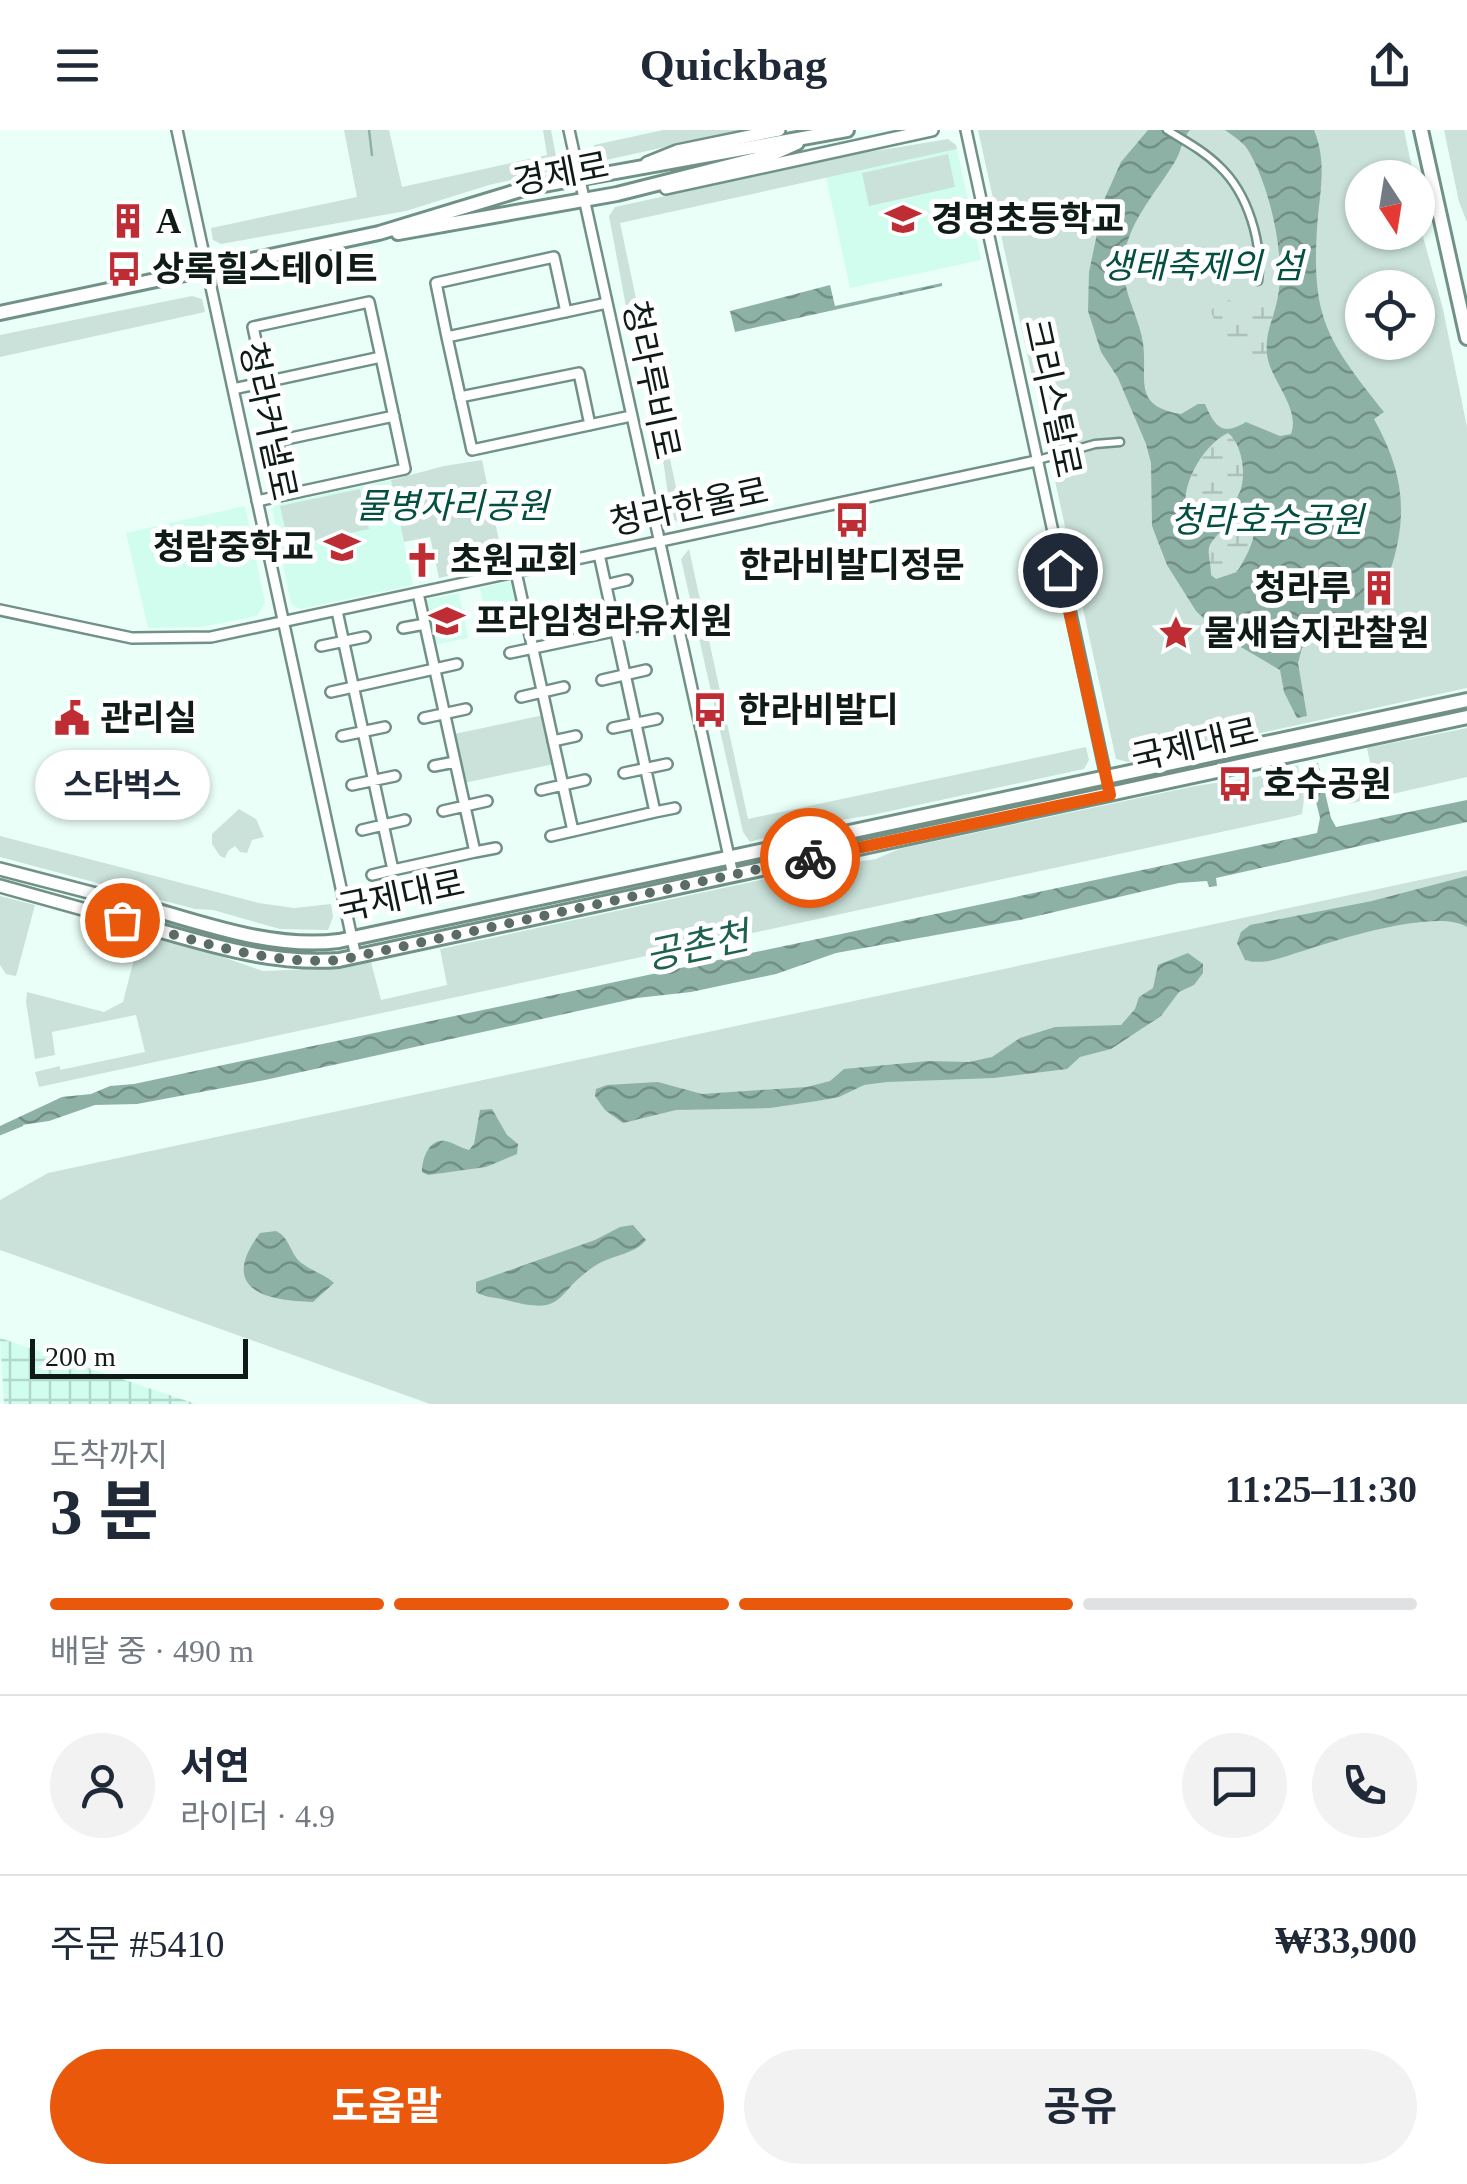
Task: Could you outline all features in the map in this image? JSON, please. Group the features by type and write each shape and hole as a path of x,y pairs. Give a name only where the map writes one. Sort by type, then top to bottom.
{"main road":[{"name":"경제로","path":"0,313 379,233 495,195 847,130"},
{"path":"1421,130 1467,338"},
{"name":"경제로","path":"379,233 414,232 617,194 768,156 808,139"},
{"name":"국제대로","path":"127,902 281,941 307,943 352,938 1467,700"},
{"name":"국제대로","path":"122,920 283,960 356,957 1467,717"}],"street":[{"name":"청라커낼로","path":"176,130 356,957"},
{"name":"청라루비로","path":"569,130 733,875"},
{"path":"630,170 677,151 778,130"},
{"path":"617,194 652,191 932,130"},
{"name":"크리스탈로","path":"966,130 1110,795"},
{"path":"1168,130 1216,162 1237,190 1256,236 1260,254 1258,281"},
{"path":"566,312 554,257 436,282 472,450 631,416"},
{"path":"257,501 405,469 369,302 253,327 265,382"},
{"path":"448,336 607,303"},
{"path":"233,389 381,357"},
{"path":"460,397 578,373 590,425"},
{"path":"289,494 277,442 394,416"},
{"path":"1036,461 1095,444 1120,442"},
{"name":"청라한울로","path":"0,610 116,636 156,640 211,637 1036,461"},
{"path":"600,554 654,812"},
{"path":"516,572 572,830"},
{"path":"606,585 627,580"},
{"path":"418,594 474,852"},
{"path":"337,611 393,870"},
{"path":"403,628 425,624"},
{"path":"510,653 638,626"},
{"path":"321,646 365,637"},
{"path":"331,692 457,664"},
{"path":"602,680 646,670"},
{"path":"521,696 564,688"},
{"path":"424,718 466,709"},
{"path":"613,728 657,719"},
{"path":"342,736 385,727"},
{"path":"553,741 576,736"},
{"path":"434,766 455,762"},
{"path":"624,773 667,764"},
{"path":"352,785 395,776"},
{"path":"541,790 585,780"},
{"path":"444,811 487,801"},
{"path":"551,836 675,808"},
{"path":"362,830 405,820"},
{"path":"372,875 496,848"},
{"name":"국제대로","path":"0,870 127,902"},
{"name":"국제대로","path":"0,886 122,920"}],"shaded area":[{"name":"경명초등학교","path":"957,149 981,260 850,288 826,177"},
{"name":"청람중학교","path":"391,480 413,585 300,609 291,604 272,509 275,505"},
{"path":"245,506 265,602 257,616 201,627 148,628 126,533"},
{"path":"509,581 515,586 524,626 489,634 480,588"},
{"name":"프라임청라유치원","path":"459,593 468,638 433,645 425,604 428,599"},
{"path":"0,1338 196,1404 4,1404"}],"green space":[{"path":"344,130 389,130 402,187 547,155 543,130 551,130 557,162 551,171 406,211 221,244 213,240 211,228 357,197"},
{"path":"663,130 743,130 606,160 595,153 594,145"},
{"name":"청라호수공원","path":"978,130 1404,130 1410,160 1345,160 1345,250 1427,250 1432,270 1345,270 1345,360 1435,360 1435,280 1467,427 1467,688 1128,762 1116,759"},
{"path":"1444,130 1467,130 1467,222 1459,202"},
{"path":"948,139 957,149 620,223 681,525 671,517 664,466 628,317 609,216 615,207 863,153"},
{"path":"948,154 955,187 869,206 862,173"},
{"path":"192,296 202,299 205,312 0,357 0,335"},
{"path":"1228,300 1258,311 1264,305 1275,308 1266,339 1268,364 1234,344 1220,330 1211,311 1218,301"},
{"path":"1228,433 1242,462 1239,494 1203,528 1195,527 1188,516 1187,489 1199,461"},
{"name":"물병자리공원","path":"482,460 504,564 439,578 430,537 404,542 391,480"},
{"path":"360,489 369,529 289,546 280,506"},
{"path":"1240,510 1253,521 1254,538 1237,572 1215,579 1211,575 1209,546"},
{"path":"689,549 748,819 1086,747 1089,760 1084,769 804,826 750,842 743,832 681,559"},
{"path":"544,715 554,764 464,783 454,734"},
{"path":"1467,728 1467,777 1348,804 1331,798 1328,790 1374,781 1367,748"},
{"path":"1298,765 1300,779 1306,784 1302,814 1295,816 39,1087 35,1072 145,1052 136,1015 52,1032 55,1055 35,1059 26,1002 27,992 104,1012 123,1002 140,935 263,971 338,968 371,962 381,1000 447,985 440,949 811,869 876,859 899,849 1195,786 1256,777"},
{"path":"239,809 256,819 264,837 252,840 247,853 235,846 225,858 212,844 212,834"},
{"path":"0,836 259,903 294,908 331,904 333,917 328,930 280,929 213,910 195,909 0,857"},
{"path":"1467,870 1467,1404 430,1404 0,1250 0,1200 48,1173"},
{"path":"0,896 35,905 16,976 6,974 0,965"}],"water":[{"path":"1148,130 1190,130 1133,228 1124,259 1126,285 1143,343 1145,389 1155,405 1181,414 1205,404 1212,418 1225,429 1246,422 1280,436 1291,434 1292,414 1267,354 1280,284 1274,224 1256,165 1241,142 1225,130 1314,130 1322,179 1316,260 1321,309 1337,348 1384,412 1374,419 1392,458 1401,514 1389,574 1377,570 1364,592 1373,600 1356,617 1302,648 1298,663 1307,716 1297,718 1284,692 1280,670 1222,636 1196,611 1167,565 1152,526 1151,463 1146,444 1118,378 1101,352 1088,311 1089,272 1104,200 1121,162","holes":["1228,433 1242,462 1239,494 1203,527 1195,527 1185,503 1192,475 1218,439","1240,510 1248,515 1254,529 1250,547 1237,572 1216,579 1211,575 1210,546"]},
{"path":"942,283 735,332 730,311 830,285 835,306"},
{"path":"1318,763 1336,827 1467,800 1467,822 1216,878 1217,886 1209,887 1207,881 1179,883 1020,920 836,953 776,974 691,992 637,998 265,1080 137,1104 95,1105 0,1133 0,1126 62,1097 91,1094 110,1086 1317,833 1320,818 1307,765"},
{"path":"1467,876 1467,927 1453,922 1412,923 1260,962 1245,960 1237,943 1241,932 1250,925 1372,901"},
{"path":"1188,953 1203,964 1203,973 1194,985 1179,992 1161,1016 1111,1049 1080,1057 1067,1069 994,1078 887,1082 864,1085 839,1097 817,1101 770,1108 676,1110 623,1123 605,1110 595,1096 596,1089 607,1085 658,1082 702,1094 807,1087 830,1081 844,1069 929,1061 969,1062 992,1057 1020,1038 1055,1027 1121,1025 1135,1009 1139,997 1153,988 1158,965"},
{"path":"492,1109 507,1135 518,1144 517,1154 486,1167 428,1175 422,1172 425,1156 434,1143 445,1141 469,1150 474,1144 480,1110"},
{"path":"633,1225 646,1240 641,1245 598,1264 551,1304 526,1305 476,1292 476,1282"},
{"path":"276,1231 299,1261 334,1283 313,1302 264,1294 246,1279 248,1252 260,1233"}],"waterway":[{"path":"369,130 372,155"},
{"name":"공촌천","path":"0,1134 22,1125"}],"way so far":[{"path":"122,920 248,954 304,962 340,960 810,858"}],"place":[{"name":"경명초등학교","path":"903,219"},
{"name":"A","path":"128,221"},
{"name":"상록힐스테이트","path":"124,269"},
{"name":"한라비발디정문","path":"852,520"},
{"name":"청람중학교","path":"342,547"},
{"name":"초원교회","path":"422,560"},
{"name":"청라루","path":"1379,588"},
{"name":"프라임청라유치원","path":"447,621"},
{"name":"물새습지관찰원","path":"1176,633"},
{"name":"한라비발디","path":"710,710"},
{"name":"관리실","path":"72,718"},
{"name":"호수공원","path":"1235,784"},
{"name":"스타벅스","path":"122,920"}],"route":[{"path":"810,858 1110,795 1060,570"}],"park label":[{"name":"생태축제의 섬","path":"1202,266"}]}
